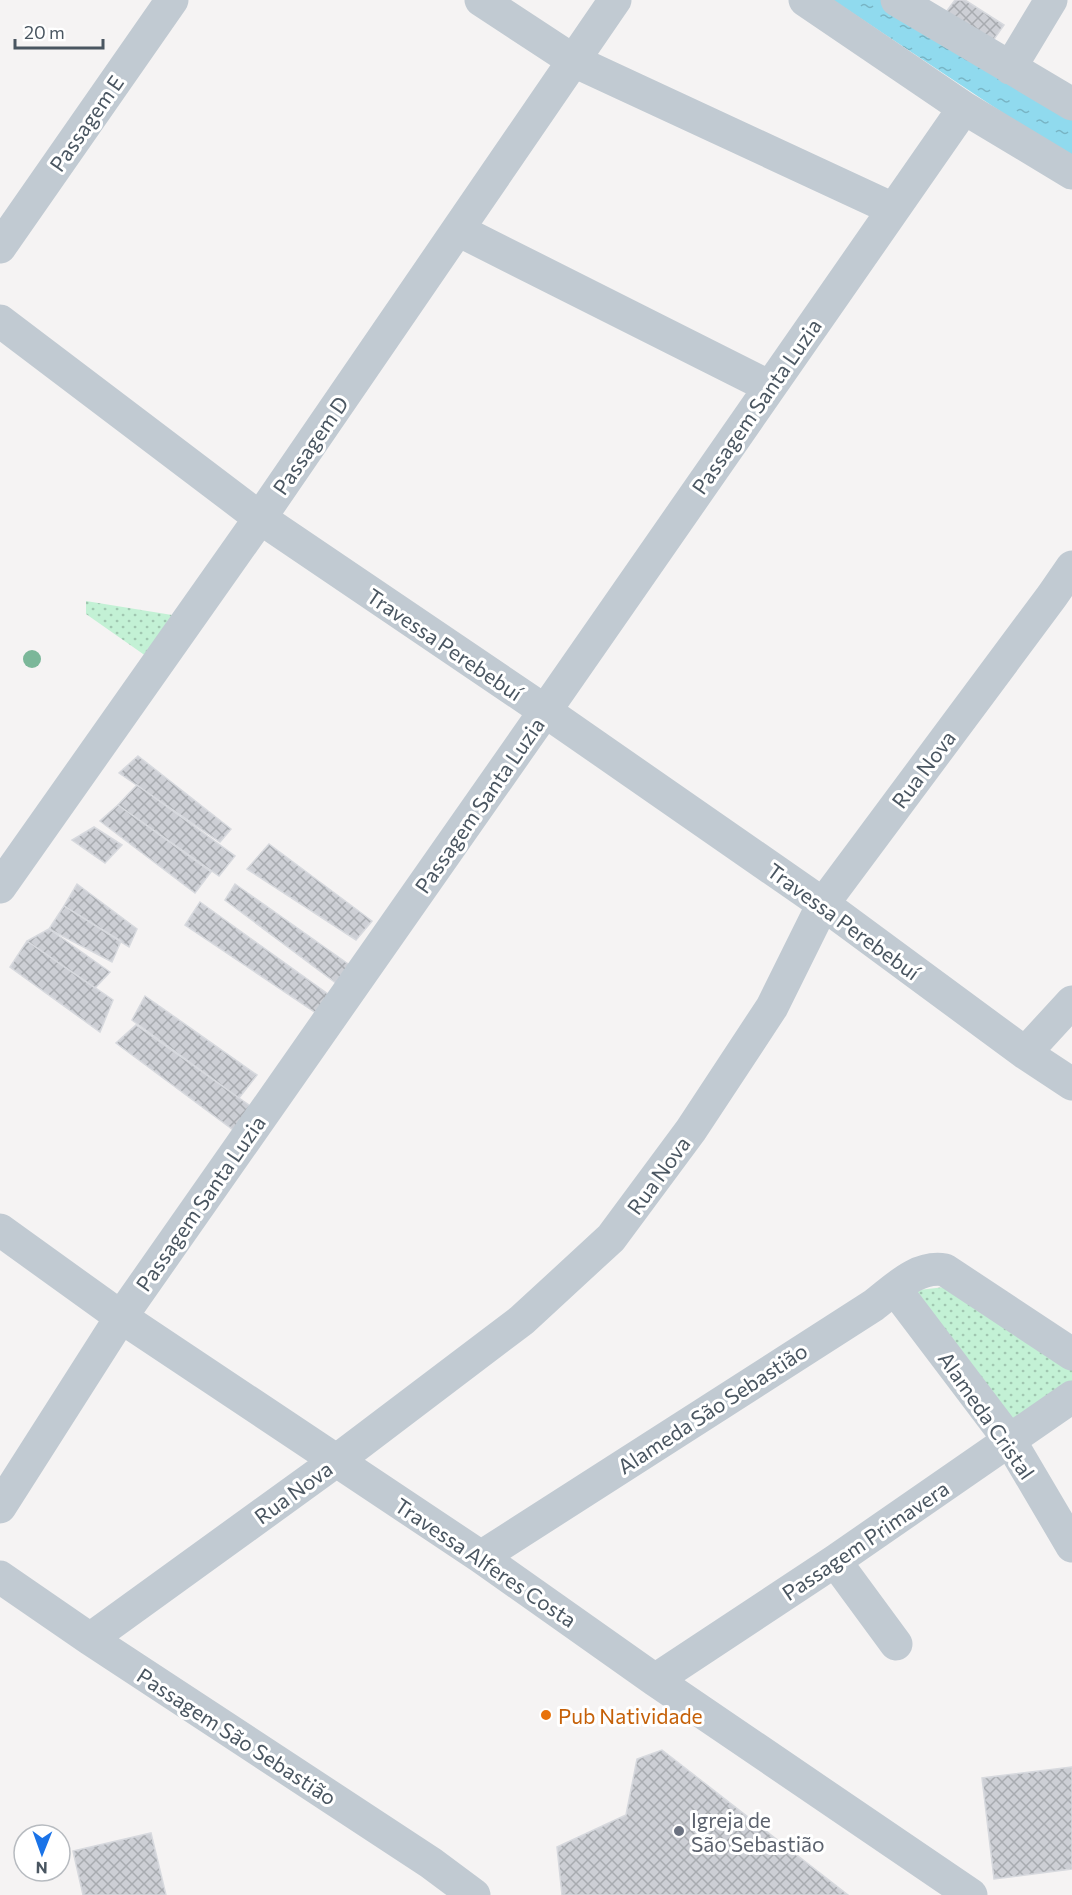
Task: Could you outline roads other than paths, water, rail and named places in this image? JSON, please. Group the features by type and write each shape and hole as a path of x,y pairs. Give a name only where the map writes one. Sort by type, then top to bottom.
{"street":[{"name":"Passagem E","path":"0,247 172,0"},
{"path":"481,0 574,61 893,209"},
{"name":"Passagem D","path":"0,887 260,518 615,0"},
{"path":"805,0 964,108 1072,173"},
{"path":"897,0 1072,104"},
{"path":"1010,68 1051,0"},
{"name":"Passagem Santa Luzia","path":"0,1507 121,1317 964,108"},
{"path":"458,230 770,387"},
{"name":"Travessa Perebebuí","path":"0,321 260,518 545,711 823,904 1025,1053 1072,1084"},
{"name":"Rua Nova","path":"90,1639 336,1461 522,1320 612,1238 691,1130 772,1007 823,904 1072,567"},
{"path":"1025,1053 1072,1002"},
{"name":"Travessa Alferes Costa","path":"0,1230 121,1317 481,1557 655,1680 971,1895"},
{"name":"Alameda São Sebastião","path":"481,1557 924,1271 937,1268 945,1270 1072,1354"},
{"name":"Alameda Cristal","path":"895,1289 1010,1441 1072,1546"},
{"name":"Passagem Primavera","path":"655,1680 835,1561 1072,1397"},
{"path":"835,1561 896,1644"},
{"name":"Passagem São Sebastião","path":"0,1577 90,1639 431,1863 474,1895"}],"water":[{"path":"833,0 887,0 1072,114 1072,159"}],"place":[{"name":"Pub Natividade","path":"546,1715"},
{"name":"Igreja de São Sebastião","path":"679,1831"}]}
